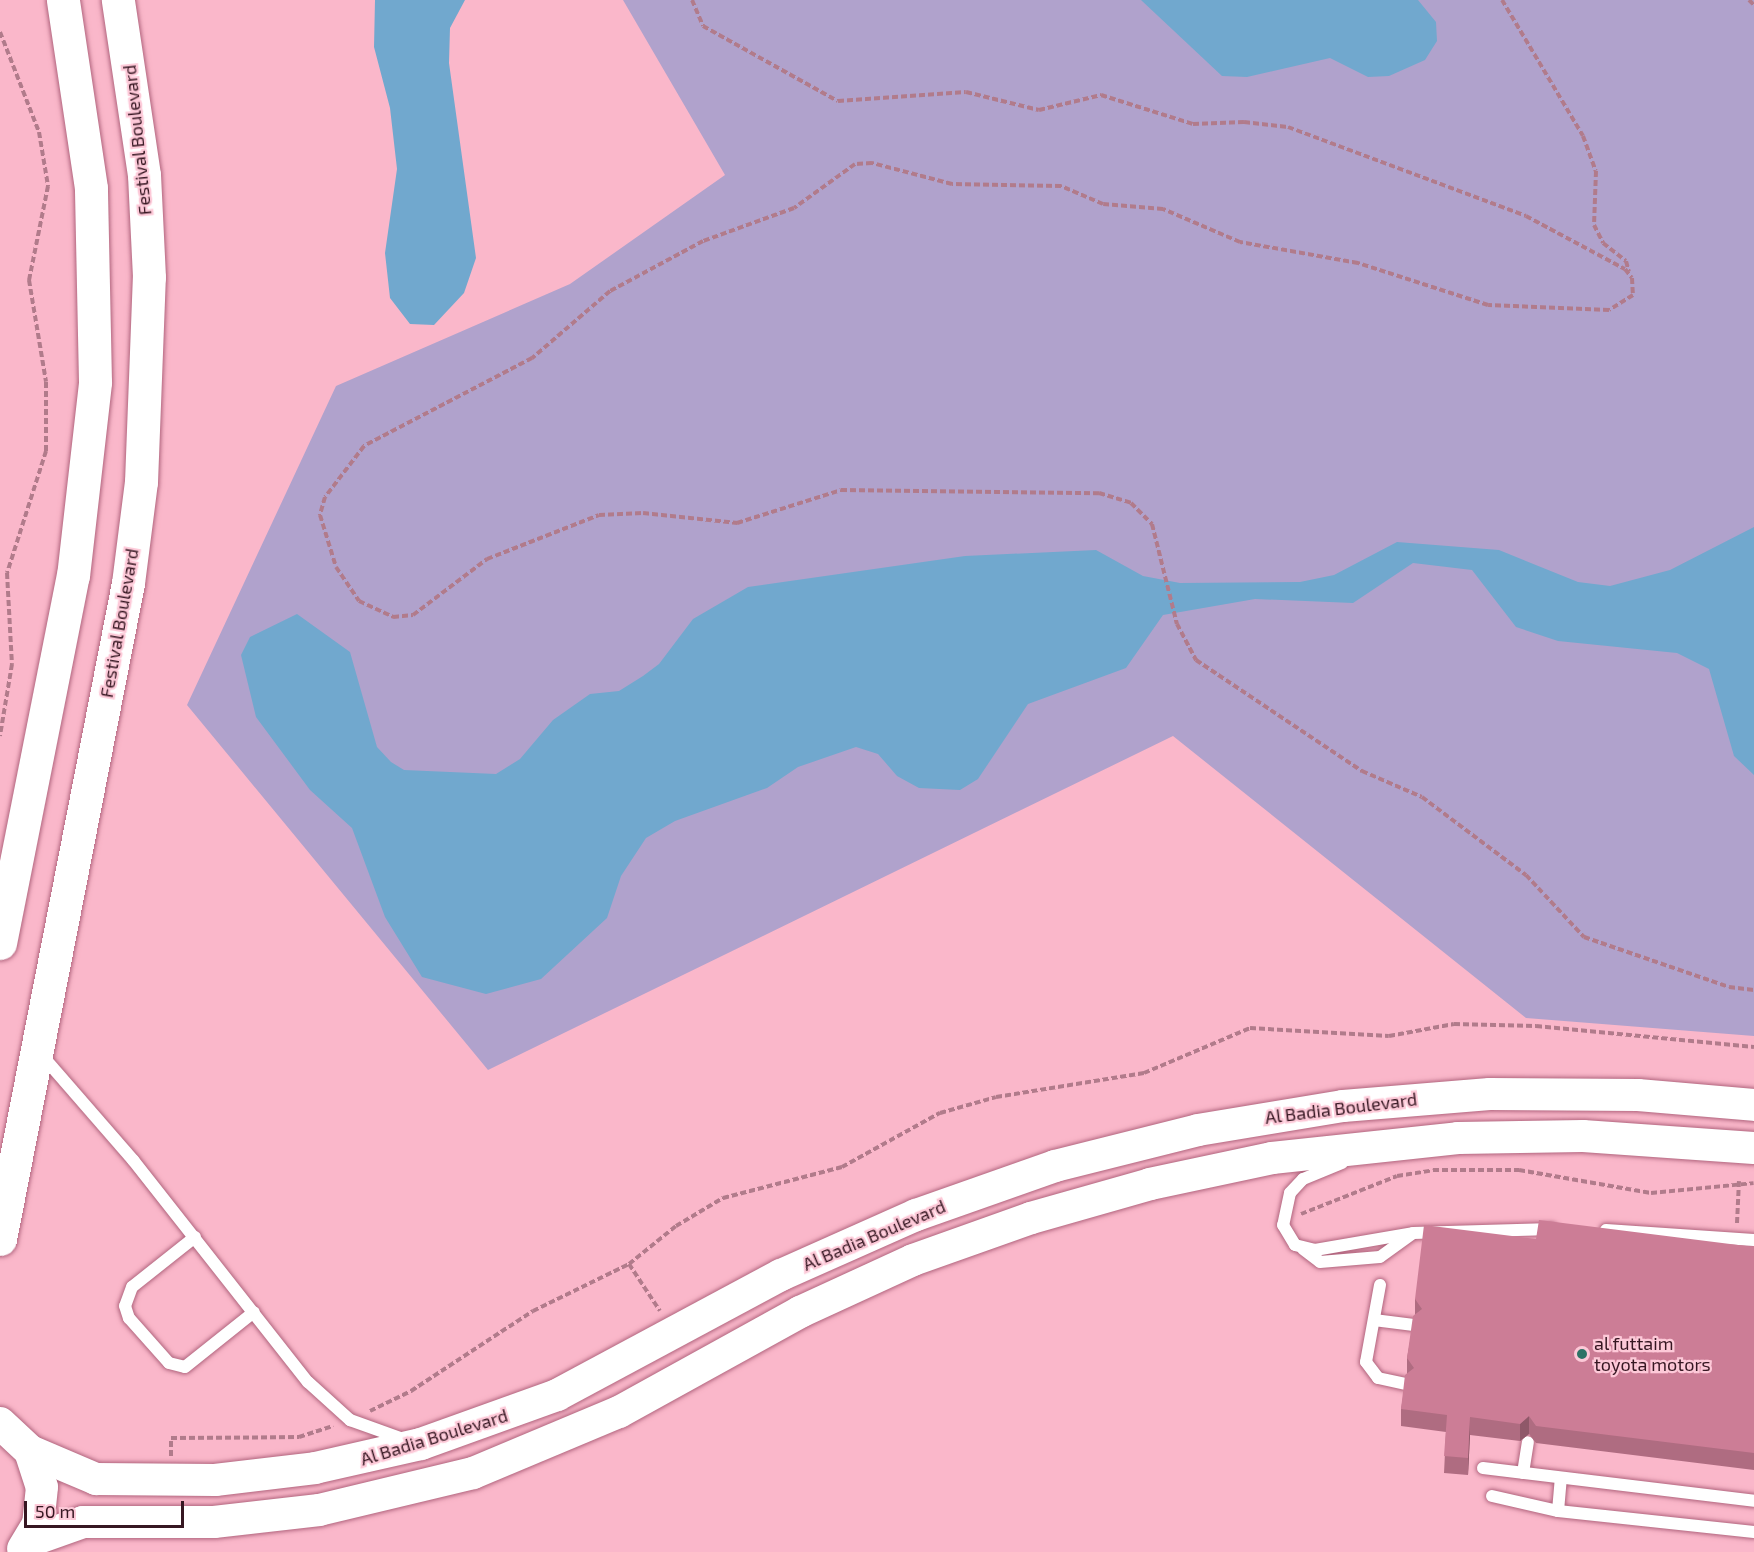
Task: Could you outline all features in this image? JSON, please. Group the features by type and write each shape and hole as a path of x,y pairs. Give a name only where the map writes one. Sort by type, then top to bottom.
{"main road":[{"path":"0,943 73,576 95,382 91,188 63,0"},
{"name":"Festival Boulevard","path":"0,1239 128,583 141,482 149,277 144,175 118,0"}],"street":[{"name":"Al Badia Boulevard","path":"30,1451 96,1479 215,1480 315,1468 422,1444 557,1395 673,1331 916,1215 1055,1166 1198,1130 1343,1106 1490,1094 1638,1095 1754,1105"},
{"path":"25,1547 83,1522 269,1517 422,1488 571,1435 800,1312 972,1238 1090,1200 1211,1170 1396,1142 1583,1136 1754,1148"},
{"path":"0,1423 30,1451 42,1487 42,1506 25,1547"}],"lane":[{"path":"38,1050 335,1409 365,1428 422,1444"},
{"path":"1396,1142 1303,1179 1290,1193 1283,1218 1289,1240 1320,1262 1380,1257 1413,1233"},
{"path":"1303,1249 1413,1233 1564,1229"},
{"path":"1586,1229 1754,1240"},
{"path":"195,1237 132,1287 125,1306 129,1318 170,1363 185,1367 254,1312"},
{"path":"1380,1285 1368,1369 1378,1378 1406,1384"},
{"path":"1374,1320 1414,1325"},
{"path":"1523,1473 1528,1442"},
{"path":"1483,1468 1754,1501"},
{"path":"1558,1511 1561,1478"},
{"path":"1492,1496 1558,1511 1754,1532"}],"path":[{"path":"692,0 703,26 830,99 856,102 966,92 1039,110 1101,95 1192,124 1273,124 1515,212 1629,273"},
{"path":"1502,0 1583,136 1596,171 1594,225 1603,243 1626,261 1633,295 1609,310 1488,305 1358,263 1240,242 1162,209 1104,204 1061,186 952,184 873,163 855,164 794,208 703,241 610,291 532,358 375,436 345,467 325,497 320,515 346,586 359,601 393,616 421,612 475,566 575,521 643,513 737,523 841,490 1099,493 1131,503 1147,517 1167,571 1177,624 1196,660 1353,766 1422,797 1526,875 1584,937 1729,987 1754,990"},
{"path":"1749,0 1754,5"},
{"path":"0,32 39,132 48,186 29,280 46,382 46,451 8,573 12,664 0,736"},
{"path":"1283,1218 1324,1208 1397,1176 1433,1170 1519,1170 1651,1193 1739,1181 1754,1182"},
{"path":"1737,1238 1739,1181"},
{"path":"629,1264 673,1331"}],"shaded area":[{"path":"623,0 1754,0 1754,1036 1526,1018 1173,736 488,1070 187,705 336,386 570,284 725,175"}],"water":[{"path":"375,0 465,0 450,28 449,63 476,258 464,293 434,325 410,324 390,298 385,253 397,169 390,108 374,47"},
{"path":"1141,0 1418,0 1436,22 1437,41 1425,60 1389,76 1368,77 1330,58 1247,77 1222,76"},
{"path":"1754,527 1754,775 1734,756 1709,669 1677,653 1558,641 1516,627 1472,570 1413,563 1353,603 1255,599 1163,615 1126,668 1028,704 978,779 960,790 919,788 897,776 878,754 856,747 798,767 767,788 675,821 646,838 621,876 607,918 541,979 486,994 422,977 385,917 352,828 310,790 256,717 241,655 250,637 297,614 350,652 377,747 391,762 404,770 496,774 520,759 553,720 590,694 619,691 643,676 659,664 693,619 748,587 965,556 1096,550 1143,576 1180,583 1300,582 1334,575 1397,542 1499,550 1578,582 1610,586 1670,570"}],"building":[{"name":"al futtaim toyota motors","path":"1539,1220 1754,1247 1754,1453 1536,1426 1529,1416 1520,1424 1470,1417 1468,1458 1444,1456 1447,1415 1401,1409 1405,1375 1414,1368 1407,1358 1413,1316 1422,1309 1415,1299 1424,1225 1536,1239"}],"place":[{"name":"al futtaim toyota motors","path":"1582,1354"}]}
